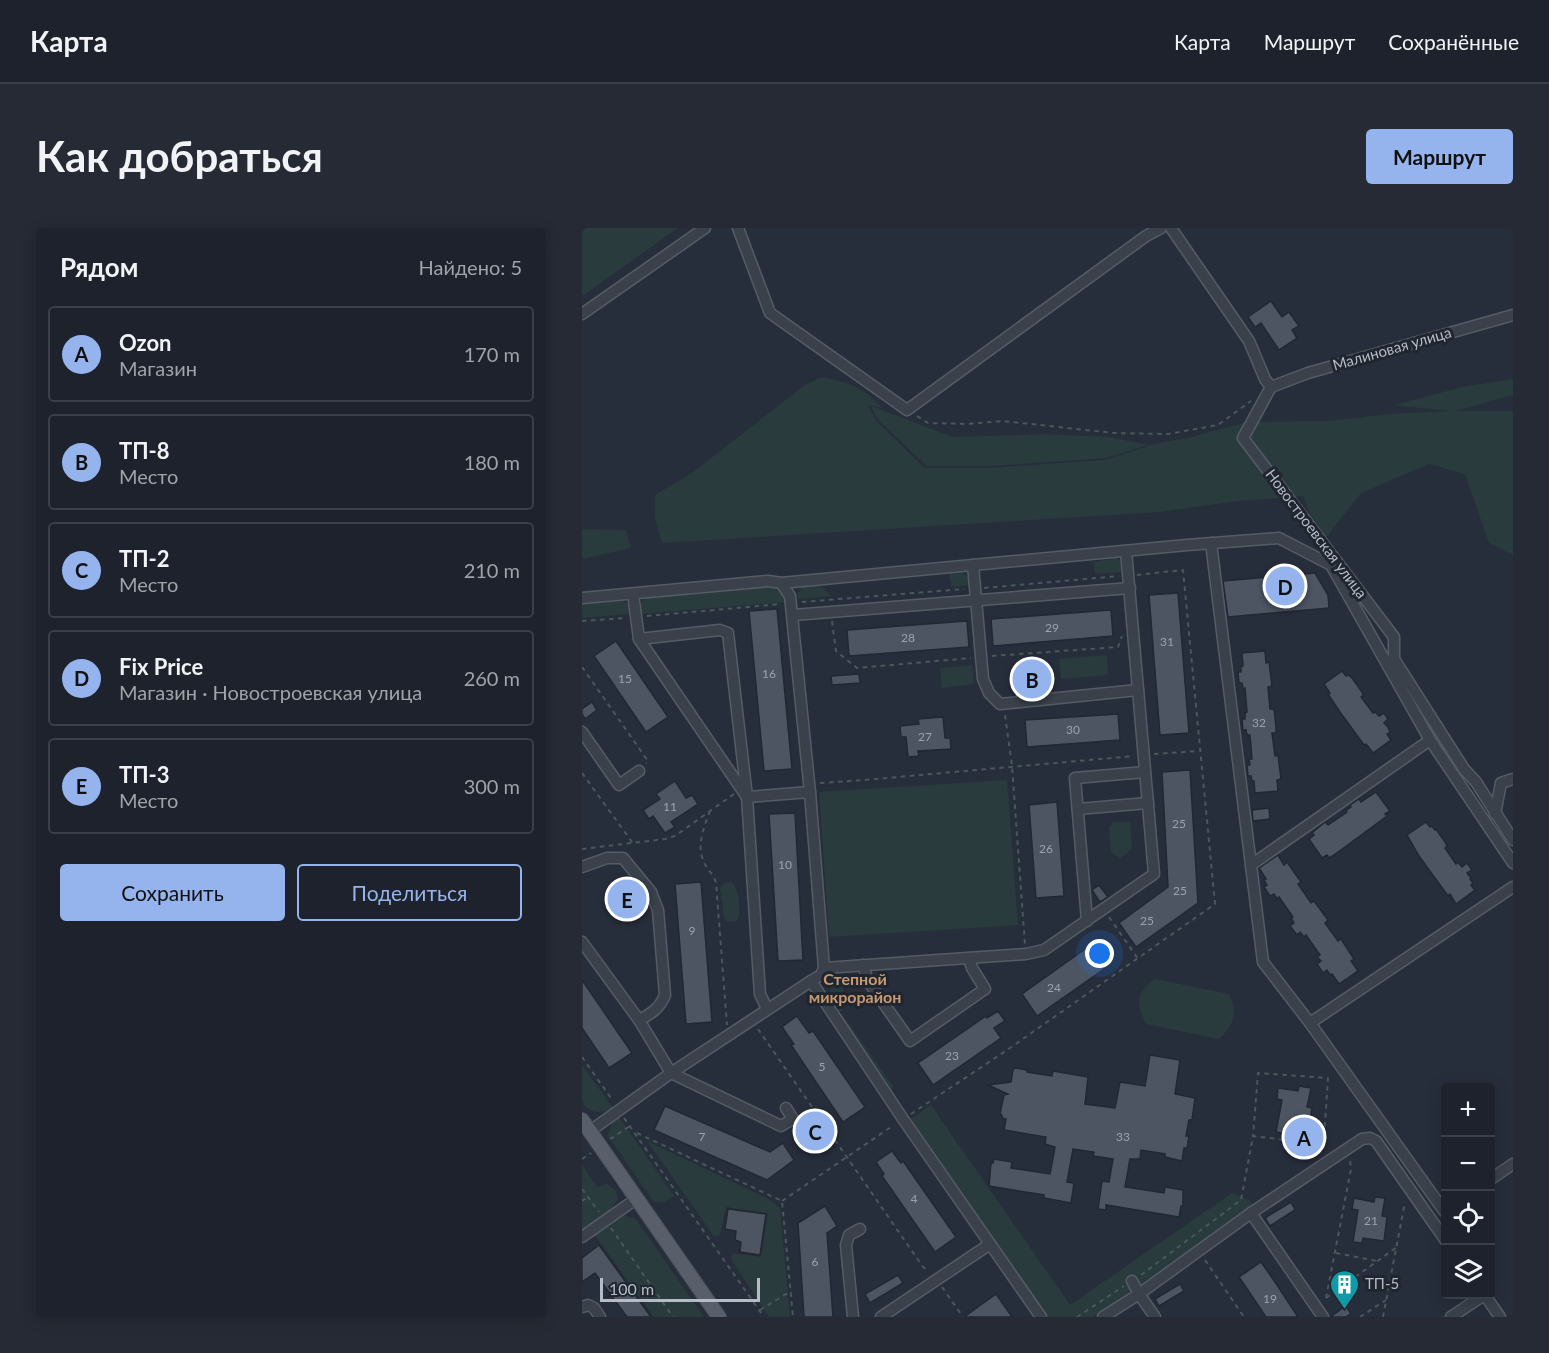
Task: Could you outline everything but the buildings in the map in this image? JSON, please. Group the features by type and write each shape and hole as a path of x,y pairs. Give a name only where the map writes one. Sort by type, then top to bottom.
{"main road":[{"path":"586,1126 719,1317"}],"street":[{"path":"582,314 705,228"},
{"path":"738,228 770,313 907,410 1146,236 1161,228"},
{"path":"1171,228 1249,341 1265,379 1272,387"},
{"name":"Малиновая улица","path":"1272,387 1308,373 1513,315"},
{"name":"Новостроевская улица","path":"1272,387 1243,438 1394,637 1394,659 1451,750 1476,782 1513,840"},
{"path":"582,598 768,581 781,583 1279,538 1331,565 1430,740 1513,863"},
{"path":"1211,543 1263,962 1310,1023 1441,1207"},
{"path":"824,968 1026,954 1044,950 1154,874 1126,551"},
{"path":"973,565 983,679 989,693 1000,704 1138,690"},
{"path":"586,1126 619,1110 671,1073 821,975 824,968 810,788 793,615 790,596 781,583"},
{"path":"793,615 1130,588"},
{"path":"633,594 639,639 744,792"},
{"path":"639,639 720,630 728,633 744,792 760,994 767,1009"},
{"path":"583,735 619,785 639,771"},
{"path":"1251,865 1430,740"},
{"path":"1087,921 1075,778 1145,772"},
{"path":"1495,814 1502,783 1513,779"},
{"path":"744,792 810,788"},
{"path":"1078,809 1148,803"},
{"path":"582,867 608,858 623,858 651,892 658,910 665,995 661,1005 639,1020"},
{"path":"1310,1023 1513,887"},
{"path":"582,942 639,1020 671,1073 781,1126 793,1119 786,1108"},
{"path":"862,965 868,981 910,1041 986,989 972,968 969,958"},
{"path":"811,981 903,1119 1041,1317"},
{"path":"1103,1317 1139,1294 1251,1213 1362,1139 1370,1138 1376,1141 1441,1234"},
{"path":"1495,1176 1513,1164"},
{"path":"582,1237 636,1199"},
{"path":"1251,1213 1323,1317"},
{"path":"852,1317 846,1245 849,1235 860,1229"},
{"path":"881,1317 990,1244"},
{"path":"1132,1281 1155,1317"},
{"path":"1451,1317 1478,1299"},
{"path":"1487,1299 1500,1317"},
{"path":"582,1307 588,1305 594,1308 600,1317"}],"path":[{"path":"907,410 928,423 966,424 1003,421 1114,433 1168,434 1218,424 1254,400"},
{"path":"582,667 648,760 639,771"},
{"path":"1000,704 1005,716 1012,766 1026,954"},
{"path":"782,1200 847,1158 1215,904 1199,751 864,780 810,788"},
{"path":"582,773 632,842"},
{"path":"582,849 675,836 710,811 744,792"},
{"path":"710,811 700,850 716,883 728,1037"},
{"path":"1109,917 1138,959"},
{"path":"752,1021 923,1268 933,1274 963,1317"},
{"path":"582,1057 764,1317"},
{"path":"1077,1317 1132,1281 1241,1200 1253,1136 1258,1073 1328,1078 1324,1137 1310,1137 1310,1143 1253,1136"},
{"path":"634,1132 782,1200"},
{"path":"1326,1298 1351,1169 1351,1162 1344,1150"},
{"path":"1383,1317 1408,1187"},
{"path":"582,1190 673,1317"},
{"path":"582,1201 588,1197"},
{"path":"782,1200 794,1317"},
{"path":"1315,1305 1396,1247"},
{"path":"1198,1251 1244,1317"},
{"path":"1335,1253 1377,1261"},
{"path":"760,1310 791,1292"},
{"path":"1360,1317 1386,1300"}],"shaded area":[{"path":"582,228 678,228 582,296"},
{"path":"822,377 856,387 883,408 868,405 876,421 925,468 988,468 1105,460 1154,444 1192,437 1247,422 1327,421 1390,414 1449,411 1395,405 1462,387 1513,379 1513,395 1455,411 1513,411 1513,555 1489,543 1465,474 1429,464 1361,493 1321,544 1303,496 1238,501 1159,512 662,543 655,519 655,495 692,473 805,385"},
{"path":"871,406 953,437 1046,434 1109,437 1148,445 1106,458 990,466 927,466 878,420"},
{"path":"582,529 626,530 631,548 582,559"},
{"path":"1116,558 1122,563 1123,572 1095,574 1094,562"},
{"path":"962,573 970,578 971,585 951,587 949,574"},
{"path":"819,585 831,596 798,599 798,593 804,586"},
{"path":"770,586 781,592 785,602 640,614 641,604 649,596"},
{"path":"621,599 629,605 630,614 582,618 582,603"},
{"path":"1107,655 1108,675 1061,679 1059,659"},
{"path":"972,665 974,684 942,688 940,668"},
{"path":"1007,780 1018,925 829,937 819,792"},
{"path":"1113,822 1130,822 1132,849 1120,858 1111,852 1109,828"},
{"path":"732,882 738,895 739,917 737,921 728,922 724,917 720,888 724,883"},
{"path":"837,974 842,979 845,1006 840,1012 893,1086 892,1091 889,1090 831,1004 829,978"},
{"path":"1155,979 1229,994 1234,1013 1228,1029 1219,1039 1146,1024 1140,1010 1139,999 1148,984"},
{"path":"582,1065 613,1108 595,1112 584,1104"},
{"path":"931,1105 1070,1305 1232,1193 1249,1200 1253,1206 1093,1317 1047,1317 910,1119"},
{"path":"619,1117 674,1196 664,1202 654,1202 608,1136 612,1122"},
{"path":"647,1141 768,1199 780,1208 790,1317 769,1317 731,1259 732,1253 761,1257 768,1213 726,1207 720,1235 714,1236"},
{"path":"582,1165 597,1187 607,1184 616,1191 618,1199 608,1213 582,1230"},
{"path":"623,1215 635,1218 704,1317 654,1317 594,1234 616,1217"}],"place":[{"name":"Fix Price","path":"1285,586"},
{"name":"ТП-8","path":"1032,679"},
{"name":"ТП-3","path":"627,899"},
{"name":"ТП-2","path":"815,1131"},
{"name":"Ozon","path":"1304,1137"},
{"name":"ТП-5","path":"1344,1310"}],"district":[{"name":"Степной микрорайон","path":"855,988"}]}
